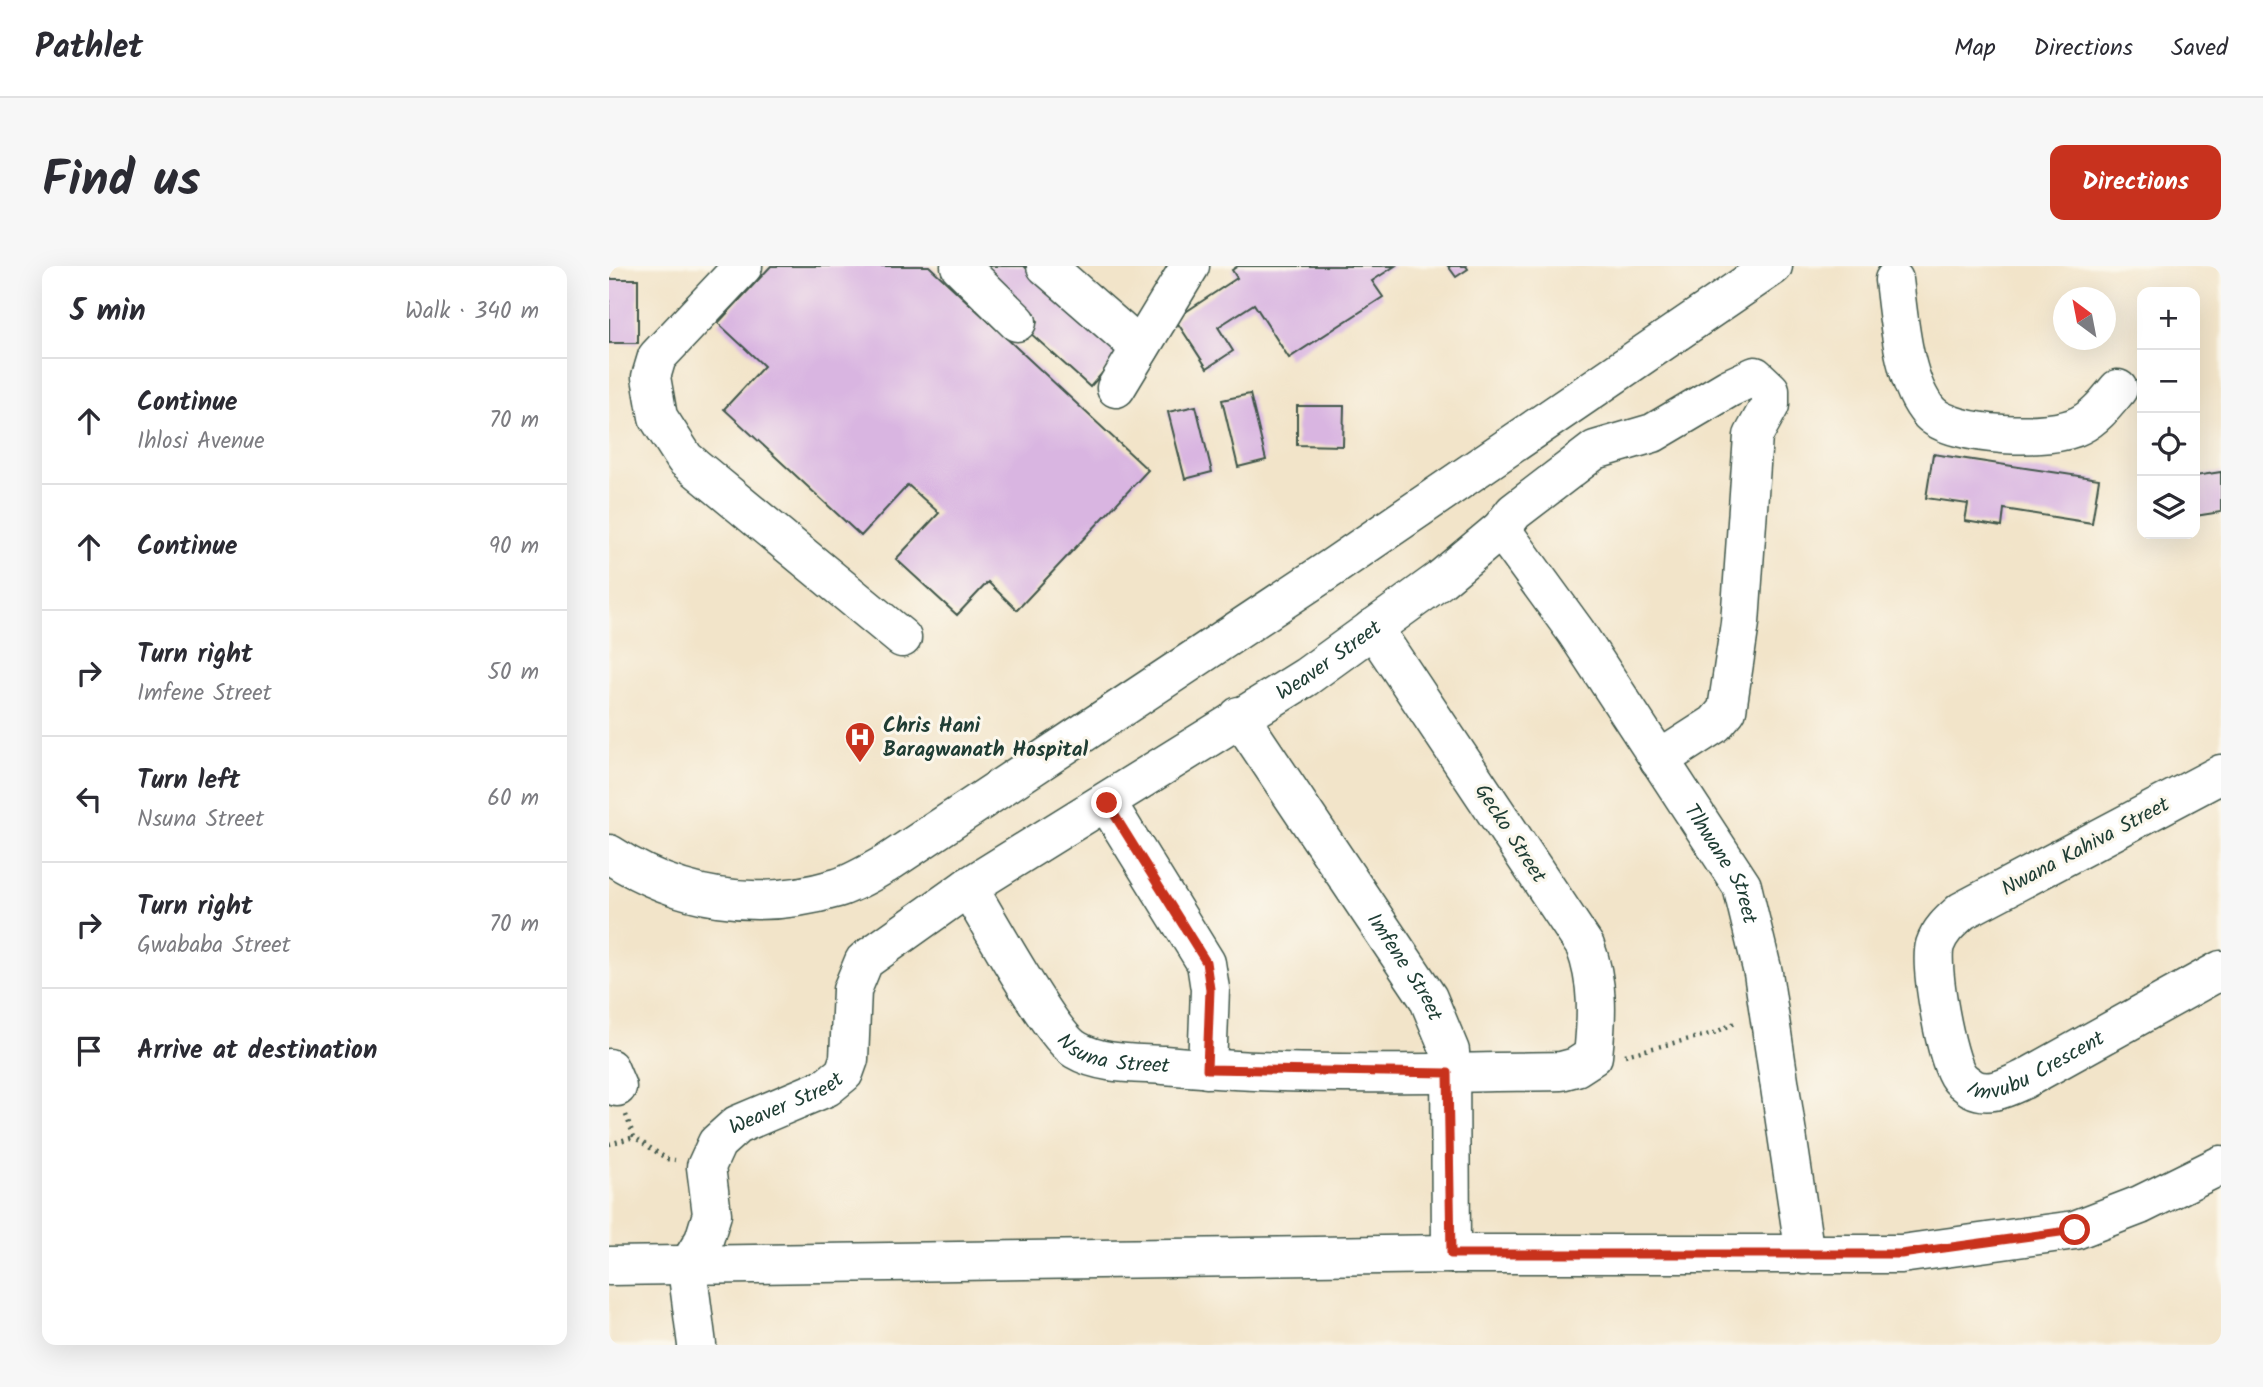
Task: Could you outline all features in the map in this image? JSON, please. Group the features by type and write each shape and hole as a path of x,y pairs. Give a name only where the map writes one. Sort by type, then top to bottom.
{"street":[{"path":"744,266 657,357 651,377 658,417 685,459 902,638"},
{"path":"960,266 1017,322"},
{"path":"1046,266 1140,348"},
{"path":"609,854 663,884 697,895 750,900 839,888 886,864 1333,567 1773,266"},
{"path":"1899,271 1901,332 1915,388 1931,414 1946,423 1994,432 2048,434 2080,425 2101,409 2118,388"},
{"path":"1116,388 1140,348 1175,276"},
{"name":"Weaver Street","path":"706,1167 717,1143 737,1125 836,1081 844,1073 849,1059 852,990 864,961 968,887 1107,803 1239,716 1305,677 1440,580 1501,529 1514,512 1595,450 1653,433 1750,376 1759,377 1770,390 1770,405 1753,436 1740,623 1727,709 1715,724 1659,760"},
{"name":"Tlhwane Street","path":"1501,529 1576,632 1742,886 1767,1001 1805,1255"},
{"name":"Gecko Street","path":"1373,628 1585,946 1595,977 1597,1010 1593,1056"},
{"name":"Imfene Street","path":"1239,716 1428,998 1450,1051 1448,1073 1451,1254"},
{"name":"Nwana Kahiva Street","path":"1951,921 1962,911 2221,774"},
{"path":"1107,803 1206,962 1210,989 1207,1069"},
{"name":"Nsuna Street","path":"968,887 1025,981 1074,1050 1101,1060 1207,1069 1448,1073 1561,1071 1576,1067 1593,1056"},
{"name":"Imvubu Crescent","path":"1951,921 1936,942 1934,976 1955,1070 1971,1087 1985,1092 2002,1089 2024,1080 2221,970"},
{"path":"609,1266 687,1268 1451,1254 1901,1254 2075,1230 2140,1205 2221,1165"},
{"path":"697,1345 687,1268 704,1240 712,1214 706,1167"}],"path":[{"path":"1593,1056 1636,1054 1714,1033 1730,1027 1767,1001"},
{"path":"613,1078 634,1138 667,1159 706,1167"},
{"path":"609,1144 634,1138"}],"building":[{"path":"771,266 929,266 1148,470 1017,610 988,582 957,615 896,559 939,513 908,485 861,536 724,409 764,366 718,323"},
{"path":"975,266 1024,266 1121,352 1090,387 1029,332 1038,321"},
{"path":"1238,266 1395,266 1372,281 1383,297 1289,358 1254,304 1218,327 1233,351 1207,368 1175,319 1237,278 1232,270"},
{"path":"1448,266 1466,266 1468,269 1456,277"},
{"path":"609,279 638,279 638,343 609,343"},
{"path":"1250,394 1266,460 1238,467 1222,400"},
{"path":"1196,406 1212,472 1185,479 1168,412"},
{"path":"1297,406 1344,406 1343,446 1297,445"},
{"path":"1933,454 2099,479 2092,523 2004,509 2002,527 1965,521 1968,504 1926,498"},
{"path":"2221,472 2221,512 2200,515 2200,475"}],"place":[{"name":"Chris Hani Baragwanath Hospital","path":"860,764"}],"route":[{"path":"1107,803 1206,962 1210,976 1207,1069 1448,1073 1451,1254 1901,1254 2019,1240 2075,1230"}]}
